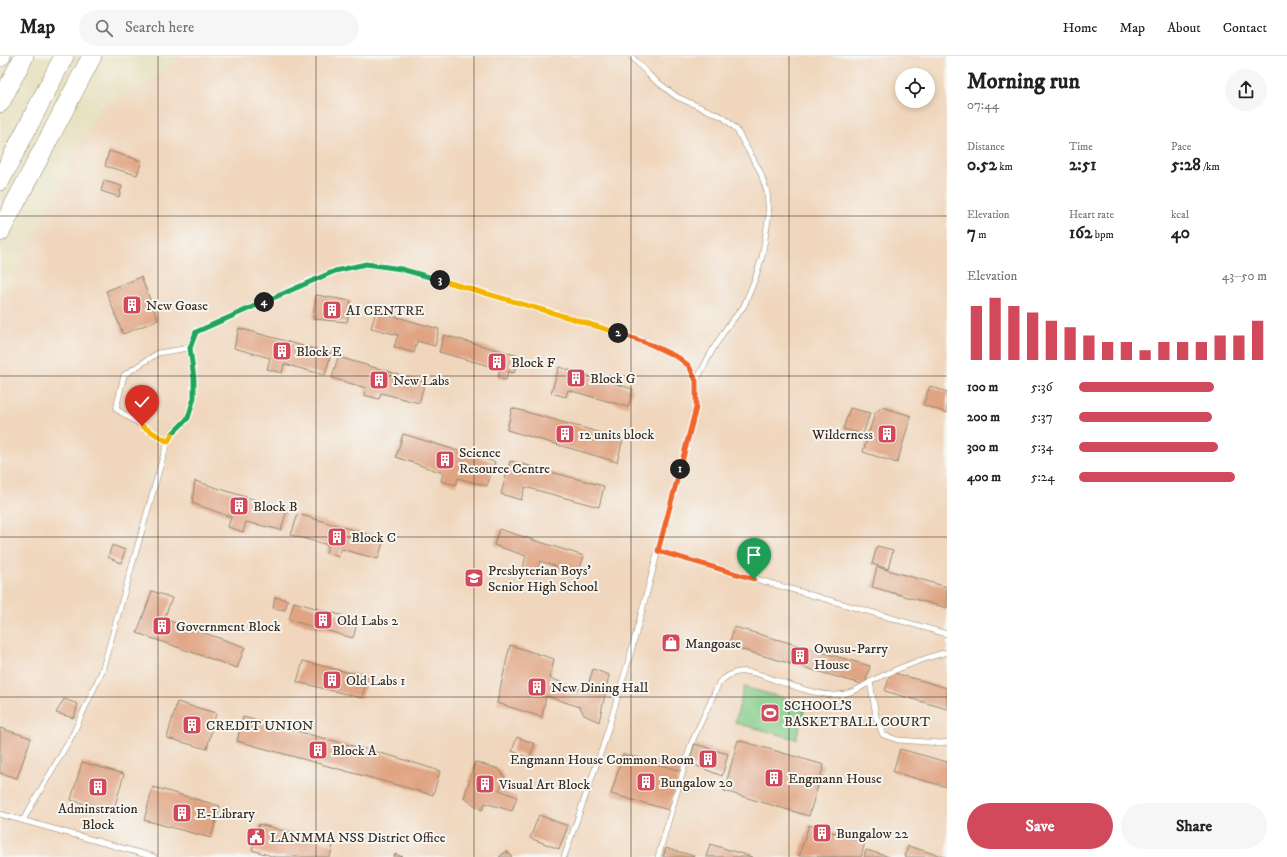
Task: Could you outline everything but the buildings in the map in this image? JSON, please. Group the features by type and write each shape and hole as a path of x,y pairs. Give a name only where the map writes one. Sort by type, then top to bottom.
{"highway":[{"path":"0,103 24,56"},
{"path":"0,181 64,56"},
{"path":"0,232 92,56"}],"lane":[{"path":"631,56 651,77 677,97 723,117 736,129 760,171 767,192 769,214 762,257 755,280 744,306 727,327 696,381"},
{"path":"23,820 72,736 102,671 164,453 172,432 188,418 194,398 194,379 190,348 196,332 335,271 366,264 401,269 570,318 652,345 679,358 689,366 696,381 696,408 631,652 603,746 564,857"},
{"path":"168,442 116,409 124,375 158,353 190,348"},
{"path":"658,551 947,634"},
{"path":"658,857 691,744 719,683 726,676 740,672 752,672 805,690 834,695 854,692 870,682 896,670 947,652"},
{"path":"870,682 877,721 883,735 898,740 947,742"},
{"path":"0,814 154,857"}],"shaded area":[{"name":"Presbyterian Boys' Senior High School","path":"179,56 947,56 947,857 0,857 0,300 101,106 150,83"}],"green space":[{"name":"SCHOOL'S BASKETBALL COURT","path":"744,687 806,704 796,739 735,723"}],"place":[{"name":"New Goase","path":"132,305"},
{"name":"AI CENTRE","path":"332,310"},
{"name":"Block E","path":"282,351"},
{"name":"Block F","path":"497,362"},
{"name":"Block G","path":"576,378"},
{"name":"New Labs","path":"379,380"},
{"name":"12 units block","path":"565,434"},
{"name":"Wilderness","path":"887,434"},
{"name":"Science Resource Centre","path":"445,460"},
{"name":"Block B","path":"239,506"},
{"name":"Block C","path":"337,537"},
{"name":"Presbyterian Boys' Senior High School","path":"474,578"},
{"name":"Old Labs 2","path":"323,620"},
{"name":"Government Block","path":"162,626"},
{"name":"Mangoase","path":"671,643"},
{"name":"Owusu-Parry House","path":"800,656"},
{"name":"Old Labs 1","path":"332,680"},
{"name":"New Dining Hall","path":"537,687"},
{"name":"SCHOOL'S BASKETBALL COURT","path":"770,713"},
{"name":"CREDIT UNION","path":"192,725"},
{"name":"Block A","path":"318,750"},
{"name":"Engmann House Common Room","path":"708,759"},
{"name":"Engmann House","path":"774,778"},
{"name":"Bungalow 20","path":"646,782"},
{"name":"Visual Art Block","path":"485,784"},
{"name":"Adminstration Block","path":"98,787"},
{"name":"E-Library","path":"182,813"},
{"name":"Bungalow 22","path":"822,833"},
{"name":"LANMMA NSS District Office","path":"256,837"}],"route":[{"path":"142,426 168,442 172,432 188,418 194,398 194,379 190,348 196,332 335,271 366,264 401,269 570,318 652,345 679,358 689,366 696,381 696,408 658,551 754,579"}]}
